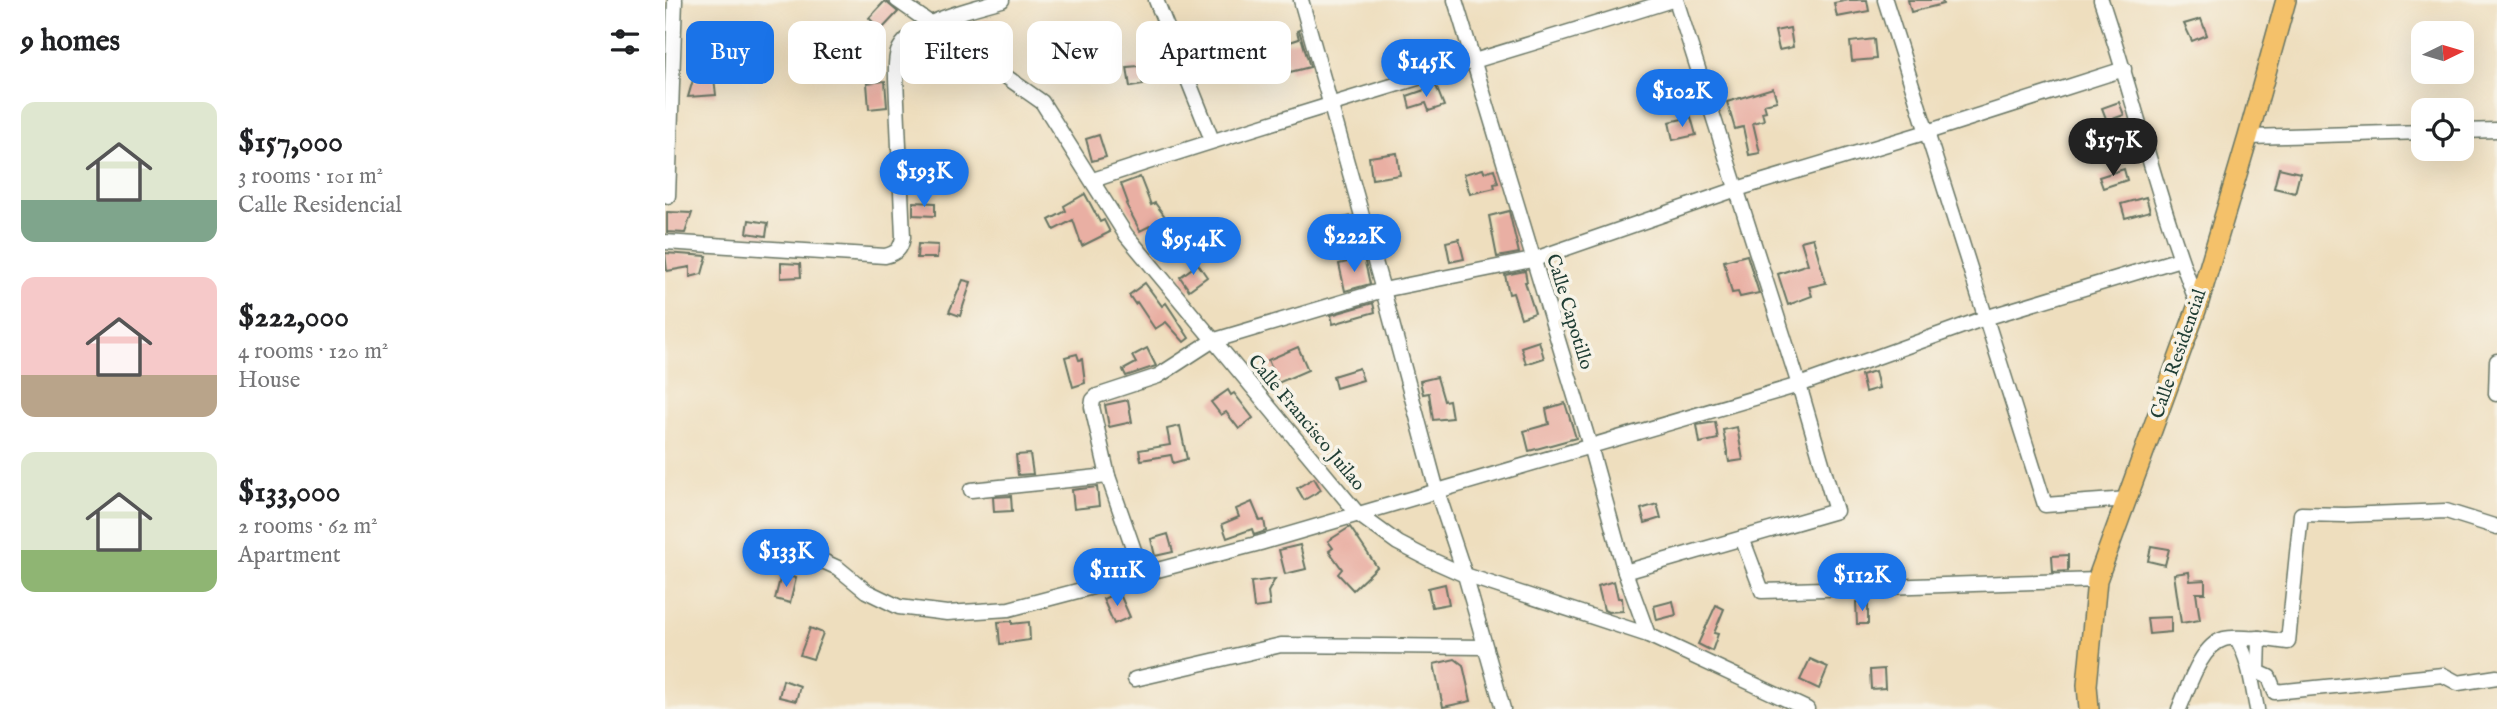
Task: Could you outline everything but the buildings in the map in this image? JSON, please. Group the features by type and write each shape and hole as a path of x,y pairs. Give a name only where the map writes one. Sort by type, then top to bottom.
{"main road":[{"name":"Calle Residencial","path":"2089,709 2087,685 2097,580 2198,305 2285,0"}],"street":[{"path":"668,196 675,0"},
{"name":"Calle Francisco Juilao","path":"897,0 925,21"},
{"path":"938,21 1002,0"},
{"path":"1156,0 1212,140"},
{"path":"1301,0 1437,491 1465,575 1503,709"},
{"name":"Calle Capotillo","path":"1455,0 1590,446 1625,572 1647,635"},
{"path":"1093,180 1329,103 1474,62 1674,0 1737,189 1836,511 1625,572"},
{"path":"1885,0 2045,505 2128,499"},
{"path":"2101,0 2124,69 2179,259 2198,305"},
{"path":"665,242 885,256 897,251 901,247 903,237 895,62 900,47"},
{"path":"1142,573 1108,476 1092,407 1093,400 1104,393 1158,376 1212,341 1383,289 1532,260 1737,189 2124,69"},
{"name":"Calle Francisco Juilao","path":"1013,82 1042,102 1126,235 1358,514 1398,543 1465,575 1647,635 1807,709"},
{"path":"2474,131 2497,130"},
{"path":"2248,137 2411,132"},
{"path":"780,557 825,562 838,568 866,591 899,607 947,613 1009,609 1260,543 1799,385 1985,318 2179,259"},
{"path":"2496,394 2497,361"},
{"path":"971,490 1108,476"},
{"path":"2179,709 2191,676 2214,645 2225,638 2259,638 2288,642 2301,514 2446,511 2497,527"},
{"path":"1742,538 1762,591 2097,580"},
{"path":"2256,705 2259,638"},
{"path":"2237,639 2250,669 2256,705"},
{"path":"1135,679 1281,645 1486,647"},
{"path":"2257,672 2269,677 2275,692 2443,676 2458,683 2497,677"}]}
